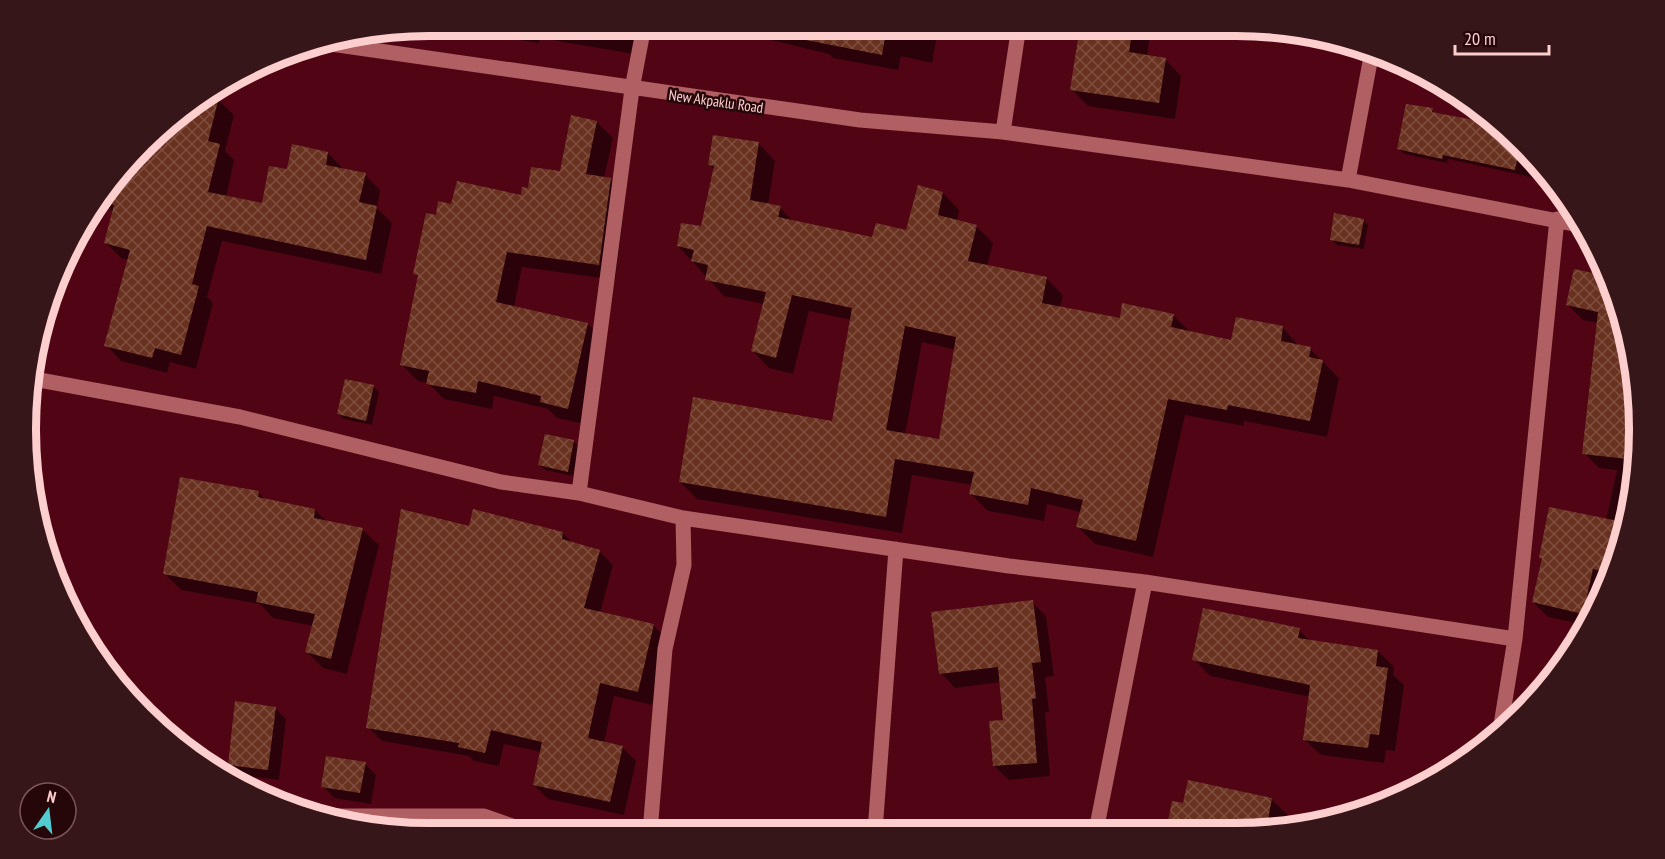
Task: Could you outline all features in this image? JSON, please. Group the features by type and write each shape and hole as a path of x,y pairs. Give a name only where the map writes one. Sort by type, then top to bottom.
{"street":[{"path":"579,493 632,89 642,36"},
{"path":"1003,132 1017,36"},
{"name":"New Akpaklu Road","path":"346,45 632,89 860,120 1003,132 1347,180 1570,222"},
{"path":"1347,180 1370,60"},
{"path":"1502,719 1515,639 1557,219"},
{"path":"39,380 240,417 501,482 579,493 683,518 1145,582 1515,639"},
{"path":"651,823 665,649 684,565 683,518"},
{"path":"876,823 896,549"},
{"path":"1098,823 1145,582"},
{"path":"369,818 484,816 504,823"}],"building":[{"path":"796,36 885,36 882,55 796,38"},
{"path":"1078,36 1131,36 1129,52 1166,58 1159,103 1070,90"},
{"path":"219,97 208,141 220,144 208,192 262,203 269,166 287,169 292,144 328,152 326,165 366,173 359,202 377,206 366,260 207,226 192,284 199,286 181,355 155,348 152,358 104,346 130,250 104,243 114,205 107,203 151,151 190,117"},
{"path":"1406,104 1433,108 1432,112 1480,121 1518,155 1515,170 1443,155 1442,159 1397,149"},
{"path":"571,115 597,121 586,174 611,178 599,265 507,252 496,302 588,323 568,409 540,402 541,396 478,381 476,393 426,384 429,371 400,365 418,275 413,274 426,213 436,215 438,201 451,204 457,181 521,195 522,187 528,188 531,167 560,171"},
{"path":"713,135 759,142 750,200 781,206 778,217 872,237 876,223 906,230 918,185 943,192 938,215 977,225 968,261 1047,277 1042,303 1120,318 1122,303 1174,314 1171,327 1231,340 1236,317 1283,326 1281,341 1311,347 1309,357 1323,360 1310,421 1228,405 1227,410 1168,399 1136,541 1076,527 1083,500 1031,488 1028,505 969,494 974,472 895,459 886,517 679,482 693,397 832,421 852,308 792,295 776,358 751,351 766,292 705,280 708,265 691,261 694,250 677,246 681,223 701,226 714,166 708,165","holes":["905,326 956,337 939,439 886,430"]},
{"path":"1334,213 1364,219 1359,245 1330,240"},
{"path":"1574,269 1597,274 1616,328 1626,378 1629,430 1628,459 1582,454 1598,312 1566,305"},
{"path":"345,379 374,385 366,421 337,414"},
{"path":"545,434 574,440 568,472 538,465"},
{"path":"180,477 259,491 258,497 315,509 314,518 363,528 331,659 305,652 315,614 256,602 258,592 163,574"},
{"path":"1549,507 1618,521 1602,571 1593,569 1583,614 1532,602 1542,558 1539,558"},
{"path":"401,509 469,526 473,509 563,532 562,539 600,550 584,608 654,624 638,692 600,683 588,738 623,746 610,802 533,785 542,742 491,730 485,753 458,747 459,743 366,728"},
{"path":"1033,600 1041,662 1032,663 1036,698 1032,699 1037,763 993,766 989,721 1003,720 998,667 939,674 931,612"},
{"path":"1203,608 1300,628 1298,638 1378,650 1376,666 1388,668 1379,735 1370,734 1368,748 1303,740 1310,685 1192,660"},
{"path":"235,701 276,707 268,770 228,765"},
{"path":"326,756 366,762 360,793 321,787"},
{"path":"1188,780 1272,798 1268,821 1168,823 1172,801 1183,803"}]}
